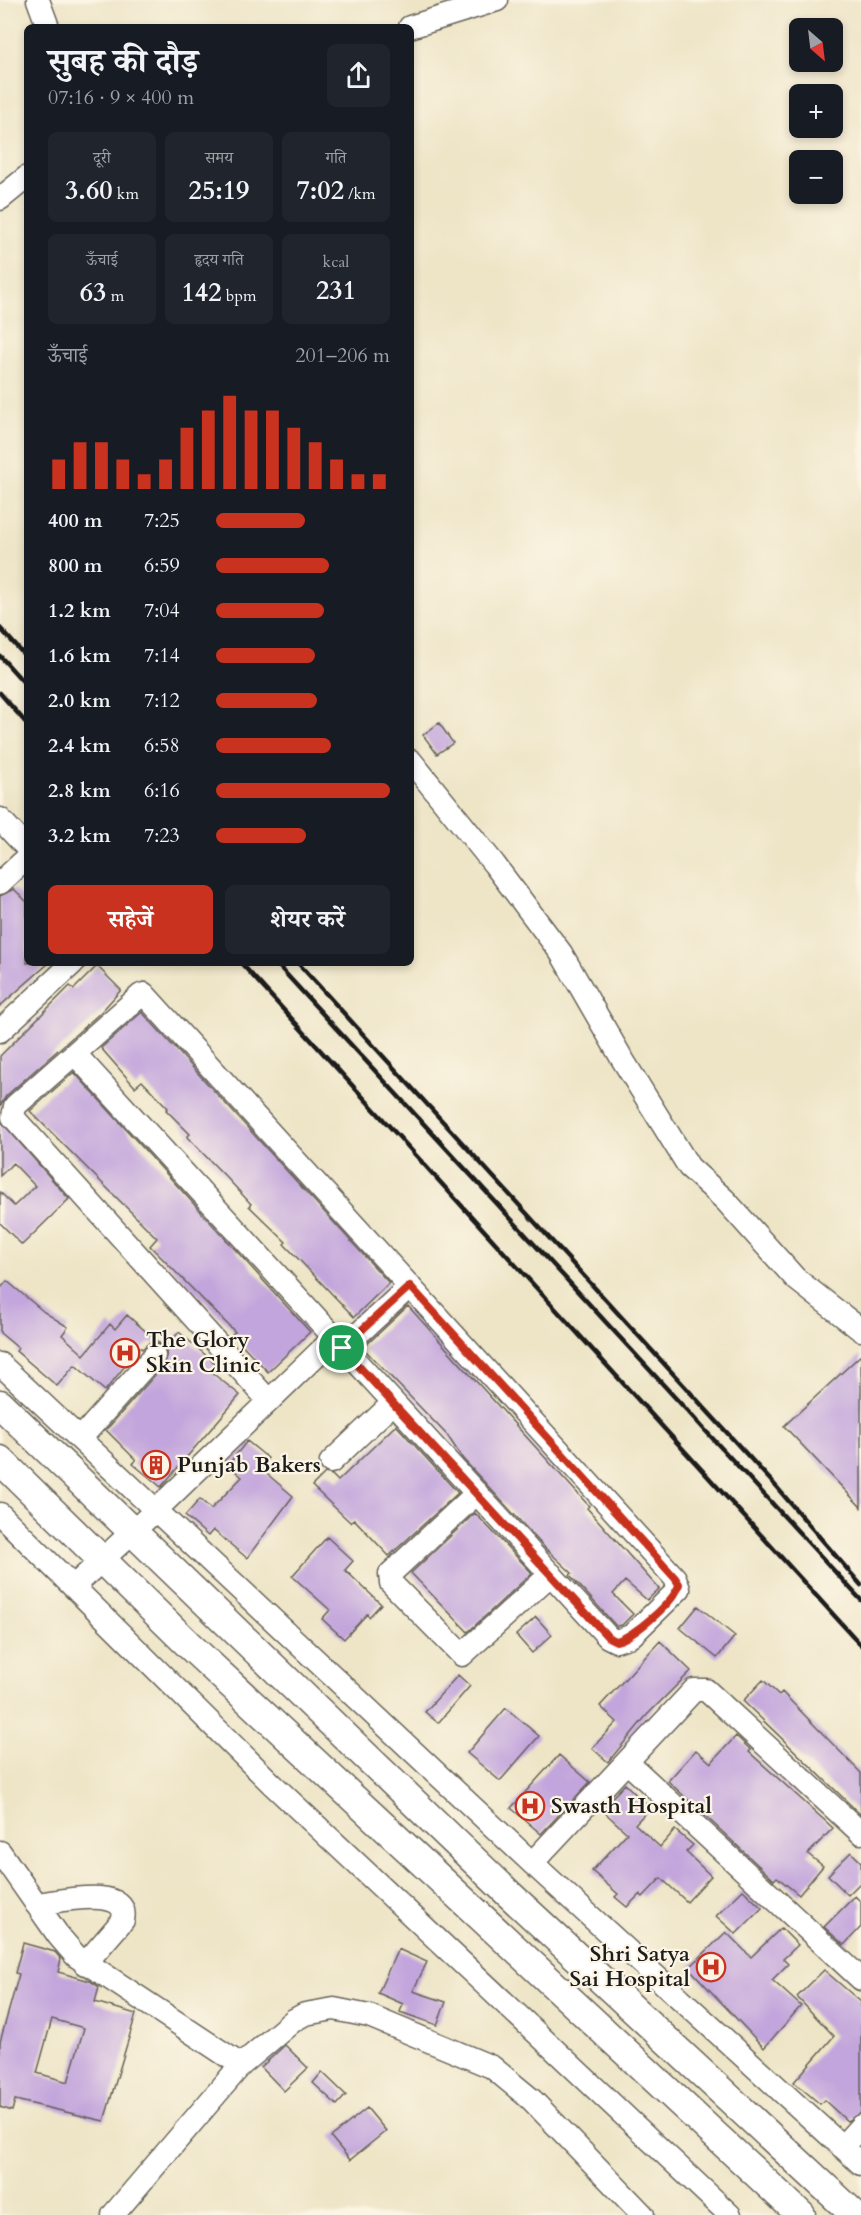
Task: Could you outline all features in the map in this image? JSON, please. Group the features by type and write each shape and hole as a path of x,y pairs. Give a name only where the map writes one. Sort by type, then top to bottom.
{"main road":[{"path":"0,1404 519,1903 855,2215"},
{"path":"0,1460 191,1647 448,1889 801,2215"}],"street":[{"path":"38,0 47,24"},
{"path":"414,26 497,0"},
{"path":"0,199 24,179"},
{"path":"414,765 494,864 561,953 621,1057 689,1167 725,1200 796,1279 859,1326"},
{"path":"0,819 24,845"},
{"path":"0,883 24,861"},
{"path":"0,1031 70,966"},
{"path":"75,1054 608,1637 616,1641 631,1636 675,1595 679,1584 148,995 141,995 15,1106 13,1117 269,1401"},
{"path":"74,1586 269,1401 410,1286"},
{"path":"80,1439 154,1356"},
{"path":"0,1364 532,1863 861,2164"},
{"path":"331,1462 393,1403"},
{"path":"477,1494 390,1574 388,1579 391,1583 462,1655 551,1574"},
{"path":"2,1519 74,1586 296,1807 730,2215"},
{"path":"532,1863 694,1690 706,1690 861,1833"},
{"path":"627,1762 861,1979"},
{"path":"3,1867 36,1904 68,1948 85,1964 241,2065"},
{"path":"36,1904 109,1898 121,1904 125,1912 123,1920 85,1964"},
{"path":"113,2215 241,2065 294,2019 305,2014 334,2009 369,2016 492,2067 506,2076 643,2215"},
{"path":"842,2147 861,2126"}],"building":[{"path":"439,723 453,743 437,754 423,735"},
{"path":"14,889 24,899 24,966 46,966 0,1006 0,896"},
{"path":"97,966 121,990 100,1013 6,1096 0,1106 0,1056 70,986 74,989"},
{"path":"142,1012 389,1283 354,1317 187,1137 190,1134 166,1110 168,1108 142,1081 135,1087 101,1048"},
{"path":"74,1072 310,1332 268,1372 232,1334 235,1332 150,1246 157,1238 30,1111"},
{"path":"0,1120 69,1199 22,1245 0,1223 0,1192 14,1206 35,1186 13,1163 0,1176"},
{"path":"7,1281 44,1312 68,1327 62,1335 84,1355 110,1324 115,1329 127,1315 162,1346 149,1343 142,1349 140,1347 105,1391 75,1365 57,1386 16,1351 18,1348 0,1333 0,1289"},
{"path":"408,1306 589,1506 587,1508 659,1589 647,1600 625,1581 613,1594 633,1614 622,1625 616,1626 570,1575 572,1573 545,1548 463,1459 447,1435 363,1348"},
{"path":"179,1332 217,1365 211,1372 240,1395 161,1487 133,1464 136,1460 106,1430 164,1365 167,1352 163,1347 165,1348"},
{"path":"861,1355 861,1507 784,1426"},
{"path":"396,1425 458,1493 389,1556 354,1519 351,1523 312,1486 325,1473 332,1475 338,1481"},
{"path":"247,1441 268,1458 260,1468 293,1496 247,1558 213,1530 208,1536 185,1516 200,1499 211,1509 242,1477 228,1465"},
{"path":"475,1513 532,1573 468,1632 411,1573"},
{"path":"327,1537 353,1561 345,1570 381,1604 369,1617 367,1614 344,1639 322,1619 330,1610 292,1576"},
{"path":"698,1606 735,1636 717,1658 680,1628"},
{"path":"536,1617 552,1635 532,1653 516,1635"},
{"path":"660,1641 691,1671 647,1715 608,1762 592,1748 617,1722 600,1706"},
{"path":"458,1675 470,1686 438,1723 425,1712"},
{"path":"763,1680 779,1695 782,1692 861,1773 861,1815 743,1701"},
{"path":"506,1708 539,1736 500,1781 467,1753"},
{"path":"736,1736 751,1750 749,1752 833,1828 808,1854 823,1866 799,1895 777,1877 774,1880 668,1781 696,1750 711,1763"},
{"path":"559,1755 590,1782 541,1834 511,1808"},
{"path":"625,1784 650,1808 635,1824 660,1847 675,1830 693,1845 686,1852 711,1876 687,1902 661,1878 643,1897 640,1894 627,1907 615,1897 618,1894 592,1871 627,1833 601,1809"},
{"path":"851,1852 861,1862 861,1882 848,1895 828,1875"},
{"path":"743,1890 762,1908 736,1934 716,1916"},
{"path":"855,1896 861,1902 861,1927 844,1945 824,1927"},
{"path":"781,1928 798,1945 783,1959 788,1964 772,1980 801,2006 764,2048 689,1968 726,1932 751,1957"},
{"path":"23,1943 55,1952 61,1959 58,1972 90,1981 99,1987 95,2002 136,2014 104,2121 15,2100 12,2111 0,2107 0,2042 19,1974 15,1973","holes":["52,2019 84,2028 68,2082 37,2073"]},
{"path":"398,1949 427,1962 413,1991 446,2002 437,2025 400,2012 403,2004 378,1993"},
{"path":"824,1970 861,2002 861,2113 847,2121 824,2100 820,2104 794,2082 834,2036 797,1997"},
{"path":"285,2045 308,2068 284,2091 261,2067"},
{"path":"322,2072 346,2095 337,2105 313,2083"},
{"path":"367,2108 386,2131 350,2160 331,2137"}],"railway":[{"path":"0,628 24,655"},
{"path":"0,656 24,683"},
{"path":"0,693 24,721"},
{"path":"244,966 861,1645"},
{"path":"279,966 861,1600"},
{"path":"301,966 773,1483 861,1585"}],"place":[{"name":"The Glory Skin Clinic","path":"125,1353"},
{"name":"Punjab Bakers","path":"156,1465"},
{"name":"Swasth Hospital","path":"530,1806"},
{"name":"Shri Satya Sai Hospital","path":"711,1967"}],"route":[{"path":"410,1286 675,1578 679,1589 675,1595 631,1636 616,1641 608,1637 342,1348 410,1286"}]}
